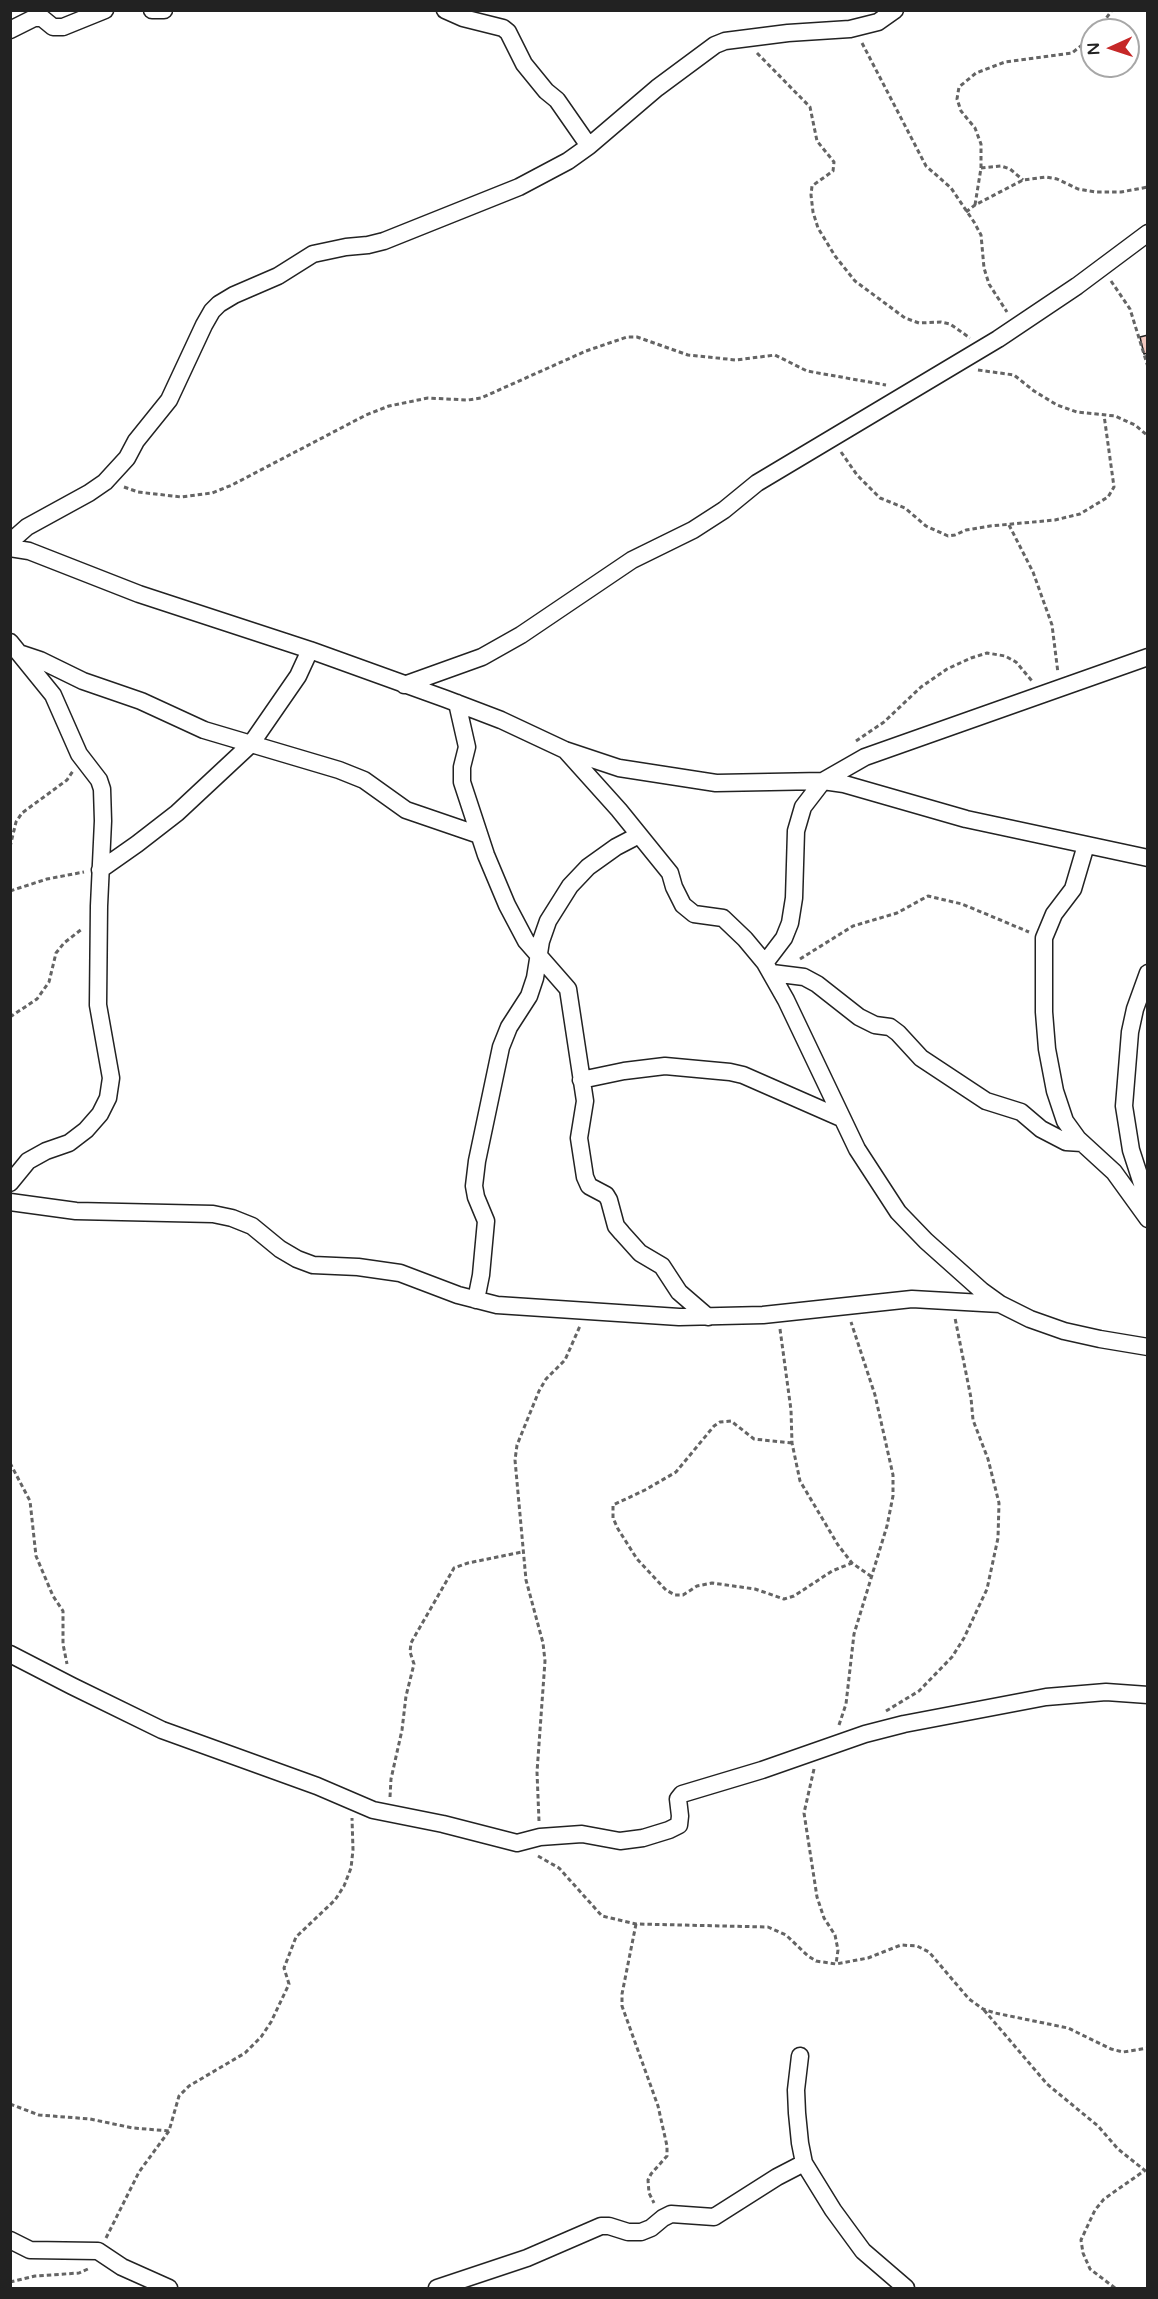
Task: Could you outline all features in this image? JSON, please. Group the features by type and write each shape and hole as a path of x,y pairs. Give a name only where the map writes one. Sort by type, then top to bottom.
{"street":[{"path":"10,30 34,18 42,18 53,27 63,27 105,10"},
{"path":"152,10 164,10"},
{"path":"445,10 463,18 503,28 508,32 524,64 546,91 557,100 589,146"},
{"path":"10,542 27,527 105,482 127,458 136,441 169,400 204,325 219,304 278,276 313,254 384,241 519,187 568,161 589,146 681,68 715,45 725,41 855,28 878,21 895,10"},
{"path":"404,685 482,657 521,635 613,572 693,530 724,510 757,483 1017,327 1148,233"},
{"path":"10,548 29,551 139,594 310,650 457,703 501,720 565,750 619,768 716,783 823,781 870,791 966,819 1148,858"},
{"path":"16,648 83,681 141,701 204,730 339,770 364,780 406,810 479,835"},
{"path":"10,1183 27,1161 69,1143 86,1130 100,1114 108,1098 111,1078 99,1005 102,789 99,780 79,754 53,695 16,648"},
{"path":"100,870 177,813 251,744 298,676 310,650"},
{"path":"773,970 790,923 794,898 796,831 803,807 823,781 865,757 1146,662"},
{"path":"457,703 467,747 462,767 462,783 479,835 507,905 526,941 539,959 551,968 568,989 585,1111 579,1138 585,1177 589,1186 609,1200 616,1226 622,1233 640,1252 662,1266 679,1292 708,1317"},
{"path":"565,750 670,873 683,905 694,914 723,918 773,970 857,1149 898,1212 955,1268 1000,1304 1030,1319 1064,1331 1148,1347"},
{"path":"476,1300 482,1275 486,1221 474,1186 477,1161 501,1047 509,1027 530,996 541,941 548,921 570,886 588,867 616,847 639,835"},
{"path":"1086,845 1073,889 1054,914 1044,938 1044,1012 1054,1091 1065,1121 1082,1143 1114,1172 1145,1215"},
{"path":"773,970 804,977 817,984 859,1017 875,1025 890,1028 905,1039 921,1058 986,1101 1021,1112 1041,1129 1066,1142 1082,1143"},
{"path":"1145,1215 1143,1187 1131,1150 1124,1106 1130,1032 1135,1008 1148,973"},
{"path":"581,1080 624,1071 665,1066 730,1071 841,1118"},
{"path":"10,1202 76,1211 213,1214 232,1218 252,1226 280,1249 313,1265 358,1267 400,1273 476,1300 497,1305 649,1316 708,1317 778,1313 912,1299 1000,1304"},
{"path":"10,1654 162,1730 247,1760 372,1810 443,1824 517,1843 582,1834 620,1841 643,1838 679,1825 678,1799 682,1794 904,1724 1046,1697 1106,1692 1148,1695"},
{"path":"800,2056 796,2113 804,2163 833,2210 863,2251 906,2289"},
{"path":"437,2289 527,2258 601,2226 628,2232 641,2232 671,2214 714,2217 777,2177 804,2163"},
{"path":"10,2240 30,2250 98,2251 132,2273 169,2289"}],"path":[{"path":"855,28 921,158 926,166 951,188 981,235 984,268 989,284 1017,327"},
{"path":"742,39 810,107 817,141 834,162 833,171 812,186 813,212 825,241 855,281 905,318 919,323 950,324 985,346"},
{"path":"975,205 981,168 980,135 961,111 957,99 959,87 976,73 1005,62 1072,53 1080,47"},
{"path":"981,168 1001,166 1010,169 1023,180"},
{"path":"966,212 1023,180 1047,177 1078,189 1096,192 1121,192 1148,187"},
{"path":"1098,269 1116,287 1130,309 1148,367"},
{"path":"105,482 138,492 171,496 198,496 212,493 388,406 428,398 468,400 481,398 586,351 627,337 637,337 688,355 736,360 775,356 807,372 885,385 909,393"},
{"path":"957,364 1014,375 1057,405 1077,412 1114,416 1135,425 1148,436"},
{"path":"829,441 843,454 857,475 880,498 905,508 926,526 948,536 966,530 1055,520 1080,513 1108,497 1114,487 1104,415"},
{"path":"1010,525 1033,572 1052,625 1059,690"},
{"path":"854,742 884,722 930,681 948,669 987,654 1005,656 1016,662 1041,696"},
{"path":"10,847 16,822 22,813 67,780 79,754"},
{"path":"10,891 47,879 100,870"},
{"path":"773,970 853,926 897,912 928,896 962,904 1044,938"},
{"path":"10,1017 37,999 49,982 56,952 63,943 81,931 99,906"},
{"path":"884,1712 919,1691 952,1657 964,1638 987,1589 998,1538 999,1503 988,1459 974,1420 959,1333 950,1300"},
{"path":"836,1964 838,1950 835,1935 824,1918 817,1897 804,1814 819,1749 841,1723 846,1704 854,1634 887,1526 893,1496 893,1475 875,1395 846,1306"},
{"path":"540,1838 537,1772 545,1661 543,1643 526,1580 515,1460 517,1445 539,1391 572,1348 586,1312"},
{"path":"778,1313 786,1370 792,1443 800,1481 838,1545 852,1563 872,1577"},
{"path":"792,1443 754,1439 731,1421 720,1422 714,1426 676,1472 613,1505 613,1518 618,1529 655,1579 675,1595 683,1595 697,1586 712,1583 755,1589 784,1599 794,1596 832,1571 852,1563"},
{"path":"10,1463 30,1501 36,1556 53,1596 63,1611 63,1644 72,1686"},
{"path":"389,1814 391,1779 414,1664 410,1652 411,1643 454,1568 522,1552"},
{"path":"10,2282 35,2276 90,2269 139,2172 169,2131 180,2096 189,2086 245,2053 261,2037 271,2022 289,1984 285,1968 296,1937 335,1900 351,1868 353,1850 350,1800"},
{"path":"517,1843 559,1868 602,1916 636,1924 768,1927 786,1935 816,1961 836,1964 868,1958 902,1945 917,1946 929,1952 969,1999 983,2009 1047,2084 1098,2126 1118,2149 1146,2172 1104,2199 1095,2210 1081,2240 1083,2253 1090,2269 1115,2289"},
{"path":"636,1924 622,1994 622,2006 635,2047 648,2075 664,2130 667,2156 651,2174 647,2188 663,2218"},
{"path":"983,2009 1068,2028 1096,2043 1123,2052 1148,2048"},
{"path":"10,2104 39,2115 90,2118 134,2128 169,2131"}],"building":[{"path":"1148,335 1148,353 1144,354 1140,337"}]}
